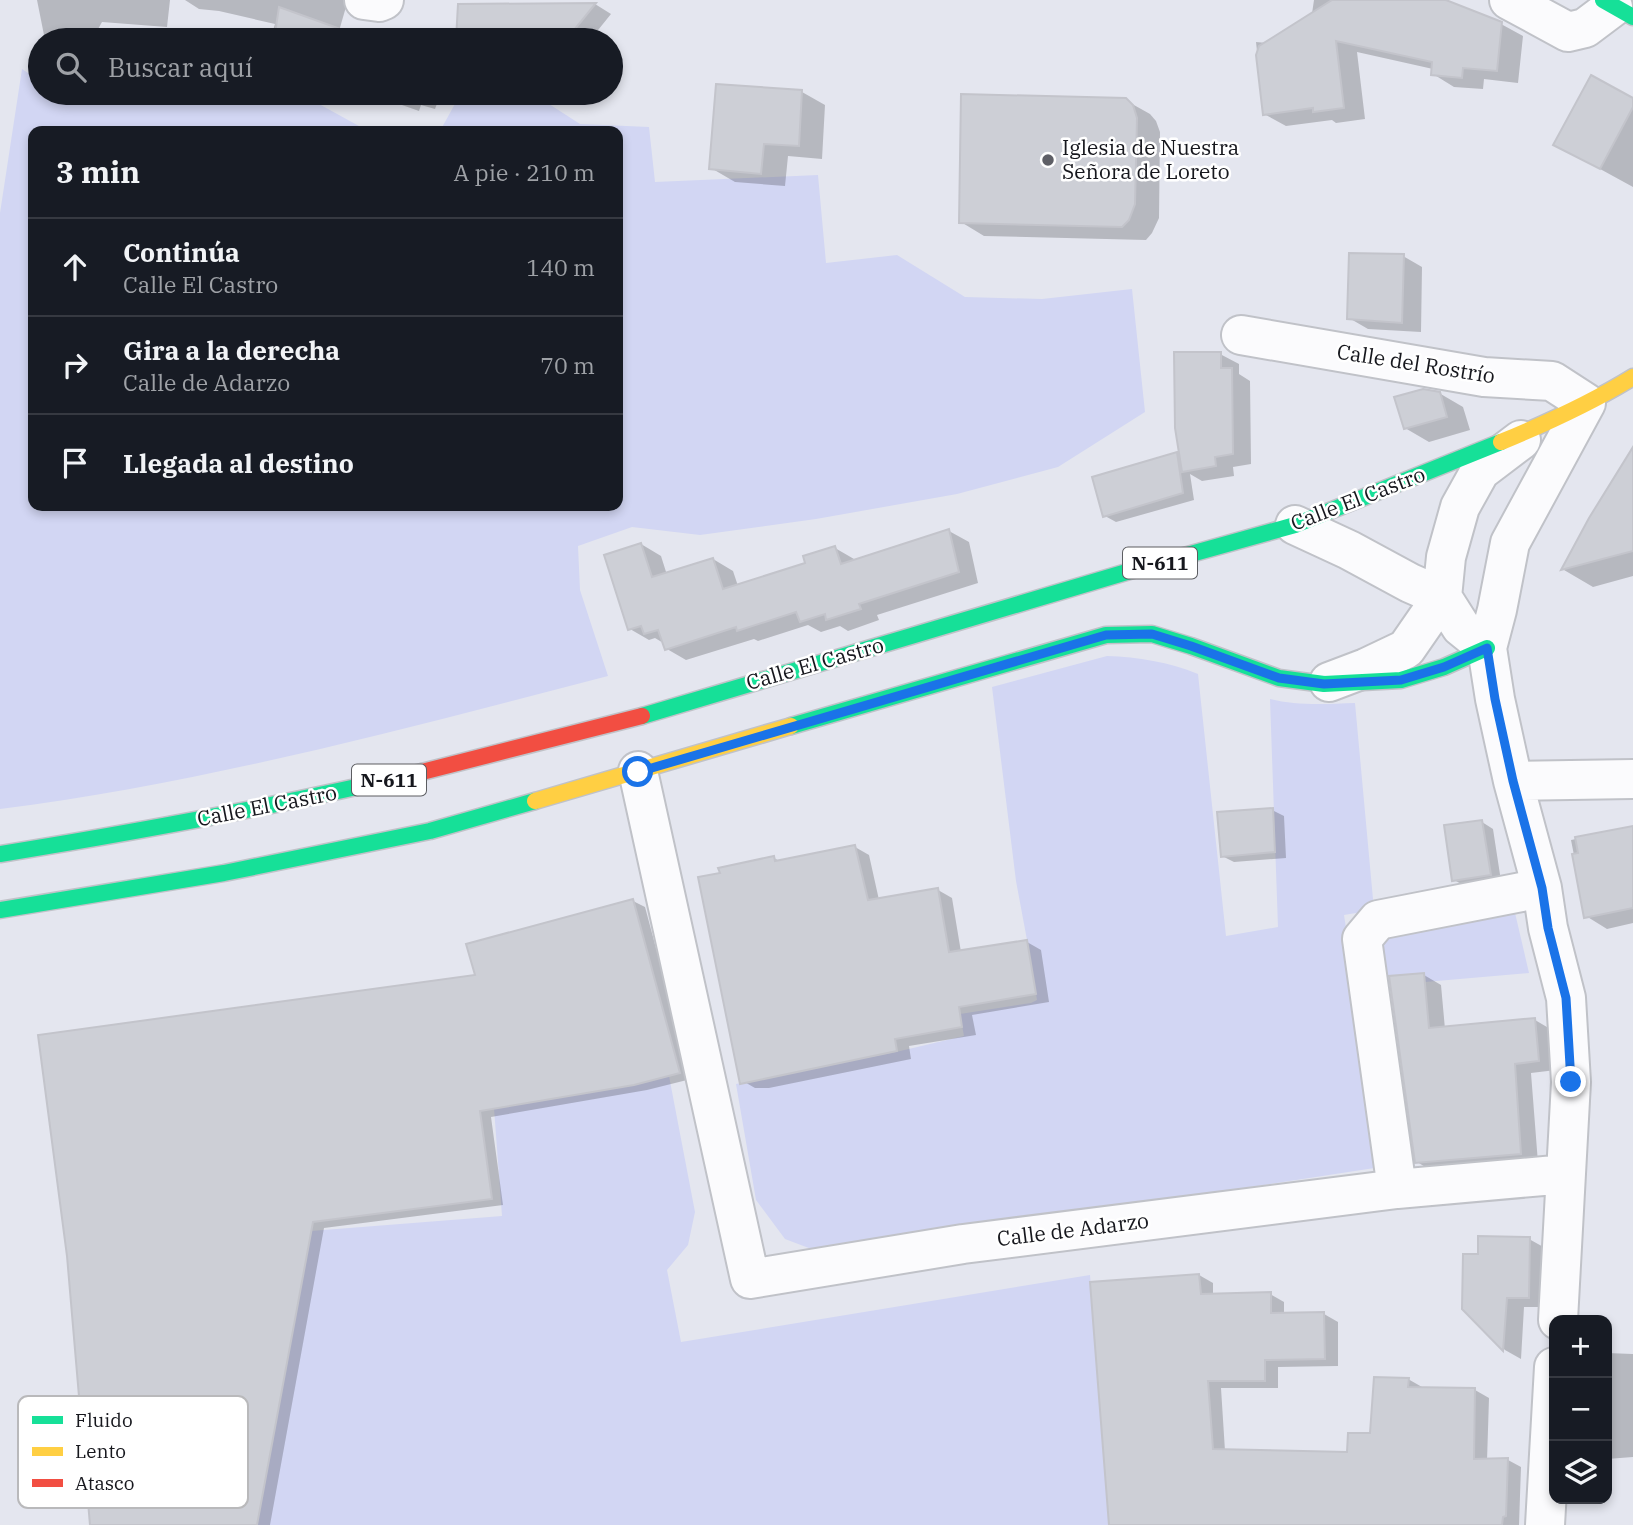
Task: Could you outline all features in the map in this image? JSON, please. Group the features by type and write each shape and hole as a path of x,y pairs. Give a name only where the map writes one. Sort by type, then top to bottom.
{"main road":[{"name":"N-611","path":"1596,398 1630,371"},
{"name":"Calle El Castro","path":"0,854 116,835 334,793 648,714 1295,524 1539,426 1596,398"},
{"path":"0,910 224,873 430,831 1106,635 1152,634 1279,678 1324,684 1401,680 1444,667 1487,648"}],"street":[{"path":"364,0 384,0"},
{"path":"1508,0 1568,32 1585,28 1616,8"},
{"name":"Calle del Rostrío","path":"1241,335 1484,377 1552,381 1596,398"},
{"path":"1558,1315 1571,1082 1566,998 1548,928 1542,888 1513,781 1487,648 1510,543 1596,398"},
{"path":"1324,684 1406,649 1442,597 1446,557 1460,507 1480,471 1539,426"},
{"path":"1295,524 1442,597 1461,627 1487,648"},
{"name":"Calle de Adarzo","path":"638,772 750,1279 963,1244 1397,1189 1566,1174"},
{"path":"1513,781 1633,779"},
{"path":"1397,1189 1362,939 1378,920 1542,888"},
{"path":"1545,1525 1553,1378"}],"shaded area":[{"path":"22,69 28,73 28,105 321,105 359,126 28,126 28,511 623,511 623,126 443,126 454,105 551,105 580,124 649,127 655,182 818,175 826,263 897,255 965,297 1042,299 1132,289 1145,412 1058,467 957,494 816,519 700,535 632,527 578,546 580,590 608,676 382,734 230,769 154,785 0,809 0,213"},
{"path":"1107,656 1153,661 1198,674 1226,936 1278,927 1270,699 1301,704 1355,703 1374,910 1344,915 1381,1167 822,1253 785,1239 756,1200 736,1084 964,1036 960,1014 1037,1000 1016,881 992,687"},
{"path":"1512,900 1529,973 1425,982 1424,973 1382,977 1382,934"},
{"path":"669,1076 695,1212 688,1245 667,1270 681,1342 1090,1275 1109,1525 257,1525 311,1231 502,1216 494,1108"}],"building":[{"path":"1332,0 1446,0 1502,22 1497,71 1463,68 1462,78 1431,75 1432,62 1336,41 1344,108 1313,112 1313,108 1263,115 1256,55 1259,46"},
{"path":"596,3 576,28 457,28 458,4"},
{"path":"279,7 338,28 276,28"},
{"path":"1591,75 1633,98 1633,107 1600,169 1553,145"},
{"path":"716,84 802,90 799,146 764,144 761,174 709,169"},
{"name":"Iglesia de Nuestra Señora de Loreto","path":"961,94 1126,98 1133,105 1137,118 1135,204 1129,220 1122,227 959,223"},
{"path":"1349,253 1404,254 1402,323 1347,319"},
{"path":"1174,352 1221,352 1221,368 1232,368 1233,454 1215,457 1216,466 1182,472 1175,428"},
{"path":"1423,389 1440,392 1447,417 1404,429 1394,397"},
{"path":"1633,447 1633,551 1561,570 1589,518"},
{"path":"1177,452 1183,493 1103,517 1092,477"},
{"path":"949,529 959,572 859,604 861,609 826,620 825,614 800,622 796,612 737,631 736,627 665,650 658,630 644,634 641,626 628,630 604,555 641,543 652,577 713,558 723,589 805,563 803,556 835,546 841,564"},
{"path":"1273,808 1275,852 1221,857 1217,812"},
{"path":"1482,820 1491,875 1452,881 1444,825"},
{"path":"1633,826 1633,908 1584,918 1572,854 1578,853 1575,837"},
{"path":"855,845 868,900 938,888 949,952 1027,940 1036,994 959,1007 962,1027 895,1039 897,1051 740,1084 698,877 720,873 718,868 774,856 775,861"},
{"path":"633,899 680,1073 634,1085 480,1111 492,1199 313,1222 257,1525 90,1525 89,1508 248,1508 248,1396 79,1396 67,1256 38,1035 475,975 466,944"},
{"path":"1424,973 1429,1028 1535,1018 1539,1061 1515,1064 1521,1154 1415,1163 1389,976"},
{"path":"1478,1236 1530,1237 1529,1298 1507,1298 1503,1351 1462,1309 1463,1254 1478,1254"},
{"path":"1199,1274 1201,1294 1271,1292 1271,1313 1324,1312 1325,1359 1265,1360 1265,1381 1208,1381 1213,1449 1347,1452 1348,1433 1370,1433 1374,1377 1409,1378 1408,1387 1475,1388 1474,1459 1508,1458 1506,1516 1503,1517 1502,1525 1109,1525 1090,1282"}],"traffic: fast":[{"path":"1603,0 1633,17"},
{"path":"642,716 1130,571 1295,525 1501,442"},
{"path":"791,726 1106,635 1152,634 1279,678 1324,684 1401,680 1444,667 1487,648"},
{"path":"0,854 212,817 422,772"},
{"path":"0,910 224,873 430,831 535,801"}],"traffic: slow":[{"path":"1501,442 1568,412 1633,377"},
{"path":"535,801 791,726"}],"traffic: jam":[{"path":"422,772 642,716"}],"place":[{"name":"Iglesia de Nuestra Señora de Loreto","path":"1048,160"}],"route":[{"path":"638,772 1106,635 1152,634 1279,678 1324,684 1401,680 1444,667 1487,648 1513,781 1542,888 1548,928 1566,998 1571,1082"}]}
